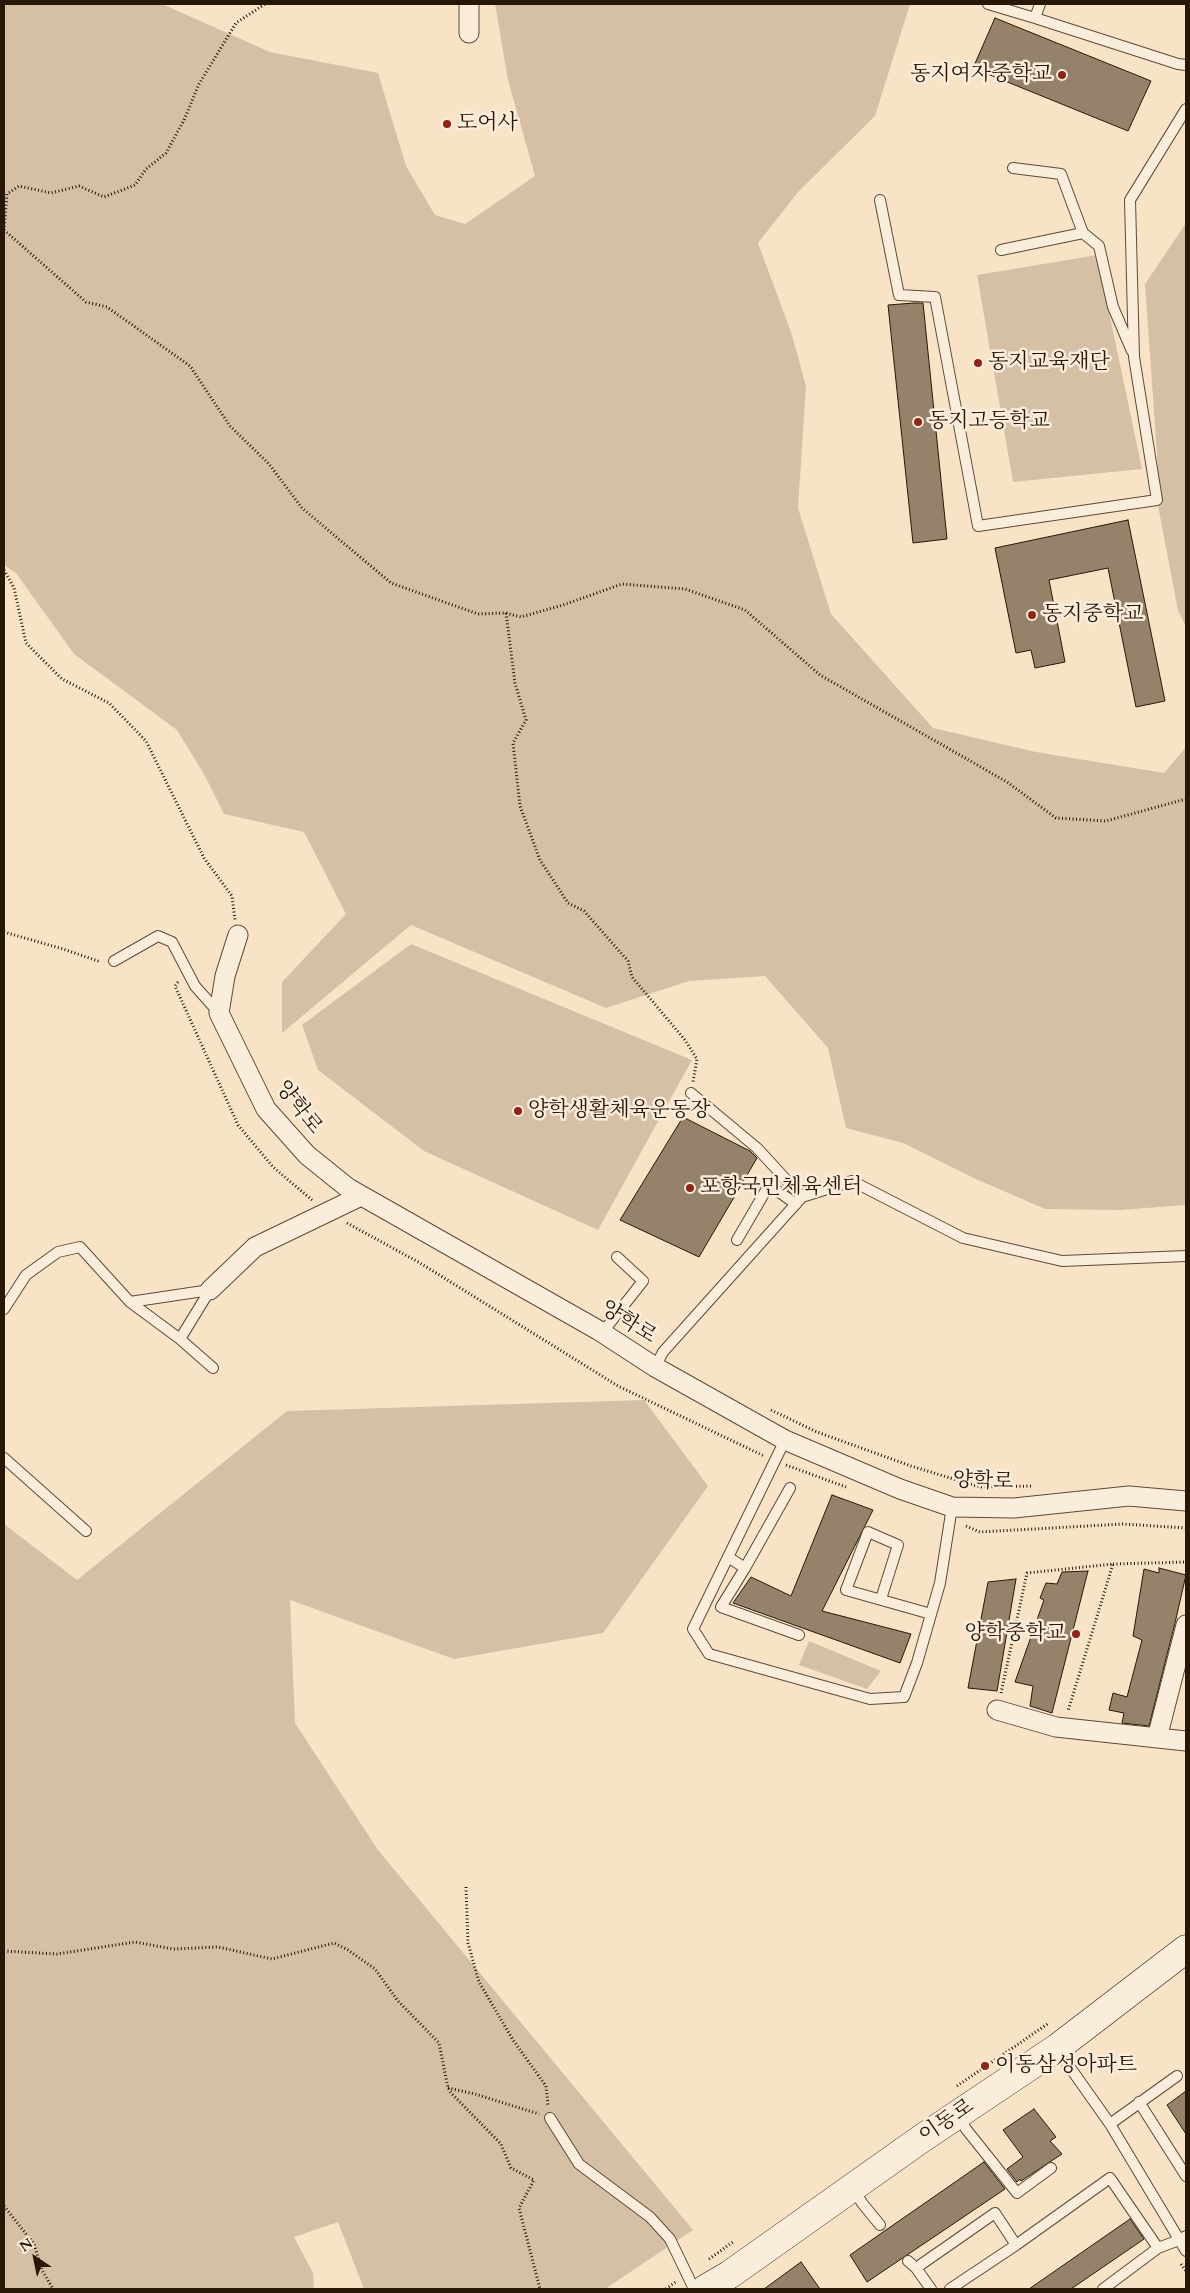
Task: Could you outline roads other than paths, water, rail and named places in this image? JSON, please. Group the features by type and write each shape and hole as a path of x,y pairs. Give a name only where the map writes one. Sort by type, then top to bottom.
{"street":[{"path":"468,33 469,4"},
{"path":"219,1013 225,976 238,935"},
{"name":"양학로","path":"219,1013 266,1109 307,1155 348,1188 785,1440 900,1489 952,1506 1014,1508 1129,1496 1186,1501"},
{"path":"210,1290 255,1247 361,1196"},
{"path":"1157,1738 1186,1626"},
{"path":"997,1710 1063,1728 1186,1741"},
{"name":"이동로","path":"705,2289 729,2276 1057,2048 1186,1949"}],"lane":[{"path":"988,4 1186,65"},
{"path":"1035,18 1040,4"},
{"path":"880,200 899,296 934,297 978,526 1157,500 1134,356 1130,200 1186,109"},
{"path":"1014,168 1061,174 1083,233 1098,246 1113,307 1134,356"},
{"path":"1001,250 1083,233"},
{"path":"114,961 158,936 172,942 195,986 219,1013"},
{"path":"691,1093 757,1148 799,1200"},
{"path":"656,1367 663,1352 799,1200 852,1181 963,1238 1062,1261 1186,1256"},
{"path":"737,1240 769,1185 799,1200"},
{"path":"4,1309 26,1276 58,1252 80,1247 130,1302 180,1339 213,1368"},
{"path":"602,1333 643,1281 617,1257"},
{"path":"130,1302 210,1290"},
{"path":"180,1339 210,1290"},
{"path":"785,1440 693,1629 709,1654 870,1699 904,1697 918,1663 940,1583 952,1506"},
{"path":"4,1458 86,1531"},
{"path":"790,1488 721,1607 800,1635"},
{"path":"881,1599 898,1545 868,1532 846,1590 932,1614"},
{"path":"728,1556 745,1568"},
{"path":"1057,2048 1110,2124 1183,2238 1186,2251"},
{"path":"1110,2124 1177,2076"},
{"path":"1139,2102 1186,2176"},
{"path":"958,2115 966,2129 1017,2193 1051,2168"},
{"path":"550,2118 579,2164 650,2217 670,2239 694,2289"},
{"path":"950,2289 1110,2178 1158,2248"},
{"path":"854,2188 862,2203 880,2225"},
{"path":"931,2289 912,2264 995,2213 1016,2245"},
{"path":"1103,2289 1158,2248 1183,2238"}],"place":[{"name":"동지여자중학교","path":"1062,75"},
{"name":"도어사","path":"447,124"},
{"name":"동지교육재단","path":"978,363"},
{"name":"동지고등학교","path":"918,422"},
{"name":"동지중학교","path":"1032,615"},
{"name":"양학생활체육운동장","path":"518,1111"},
{"name":"포항국민체육센터","path":"690,1188"},
{"name":"양학중학교","path":"1076,1634"},
{"name":"이동삼성아파트","path":"985,2066"}]}
